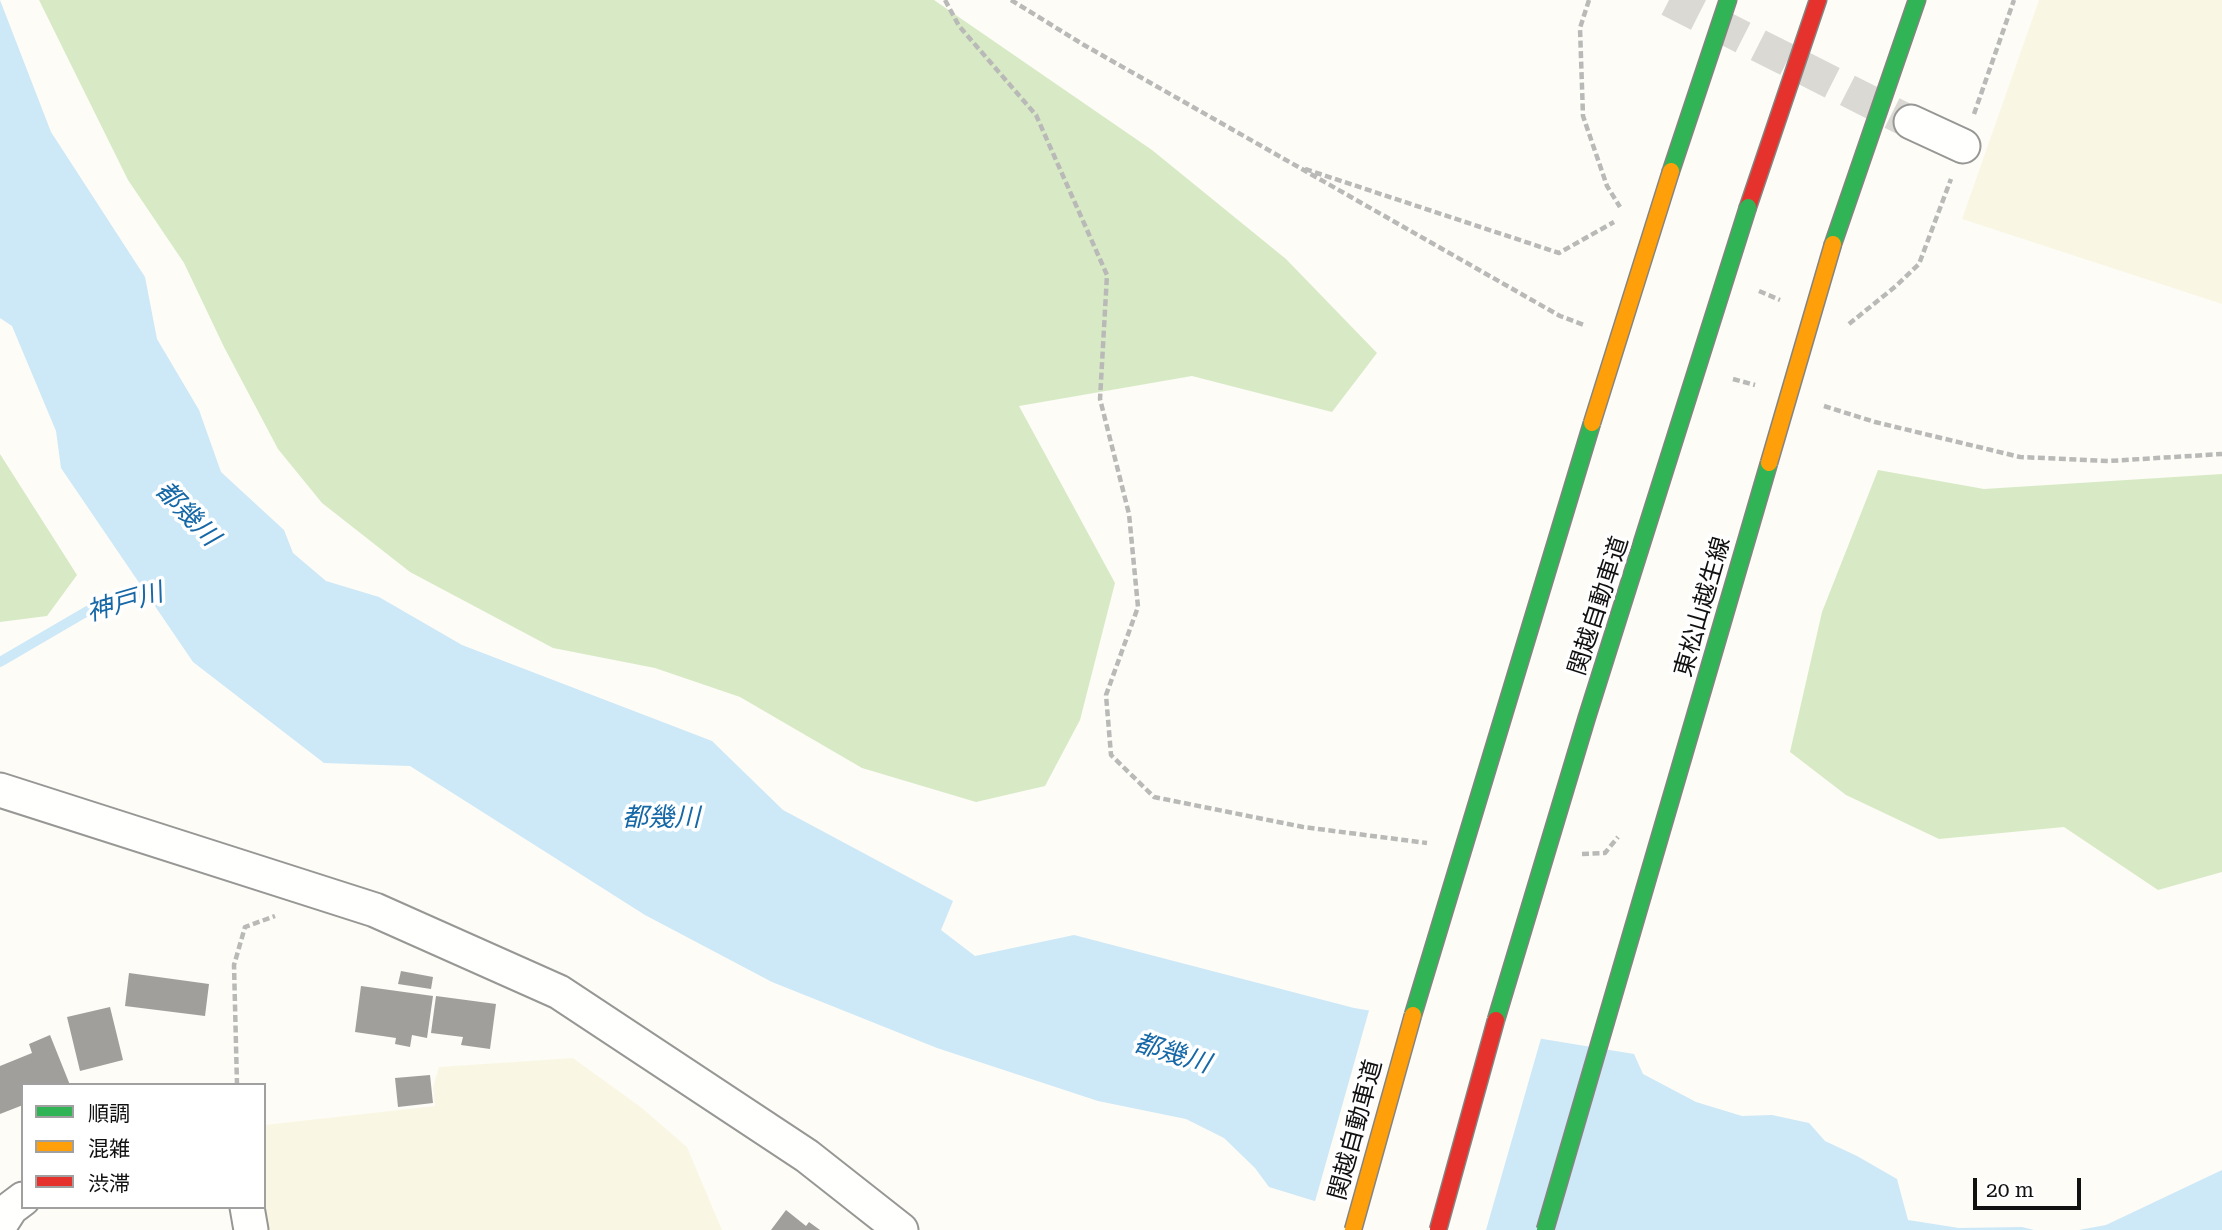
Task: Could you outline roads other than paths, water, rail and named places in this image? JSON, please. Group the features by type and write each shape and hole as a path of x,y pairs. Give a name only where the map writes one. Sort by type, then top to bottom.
{"main road":[{"name":"関越自動車道","path":"1353,1230 1397,1067 1500,719 1671,171 1728,0"},
{"name":"関越自動車道","path":"1438,1230 1469,1113 1584,729 1748,207 1818,0"},
{"name":"東松山越生線","path":"1545,1230 1833,244 1917,0"}],"street":[{"path":"1910,122 1963,146"},
{"path":"0,790 375,910 559,992 807,1156 901,1230"},
{"path":"0,1225 11,1208 21,1200"},
{"path":"247,1209 250,1230"}],"water":[{"name":"都幾川","path":"0,0 51,132 145,277 157,339 199,410 221,472 284,530 293,553 326,581 379,597 462,645 712,741 783,810 953,901 941,930 975,956 1074,935 1354,1008 1634,1054 1643,1074 1696,1102 1742,1116 1772,1115 1809,1123 1825,1141 1897,1179 1908,1220 1959,1228 2022,1227 2034,1230 1409,1230 1269,1187 1255,1168 1224,1138 1186,1119 1098,1101 937,1048 772,982 645,915 410,766 324,763 193,662 61,468 56,431 12,326 0,318"},
{"path":"2222,1170 2222,1230 2079,1230 2106,1225"}],"waterway":[{"name":"神戸川","path":"0,662 96,606 158,589"}],"tunnel":[{"path":"1669,0 1904,119"}]}
